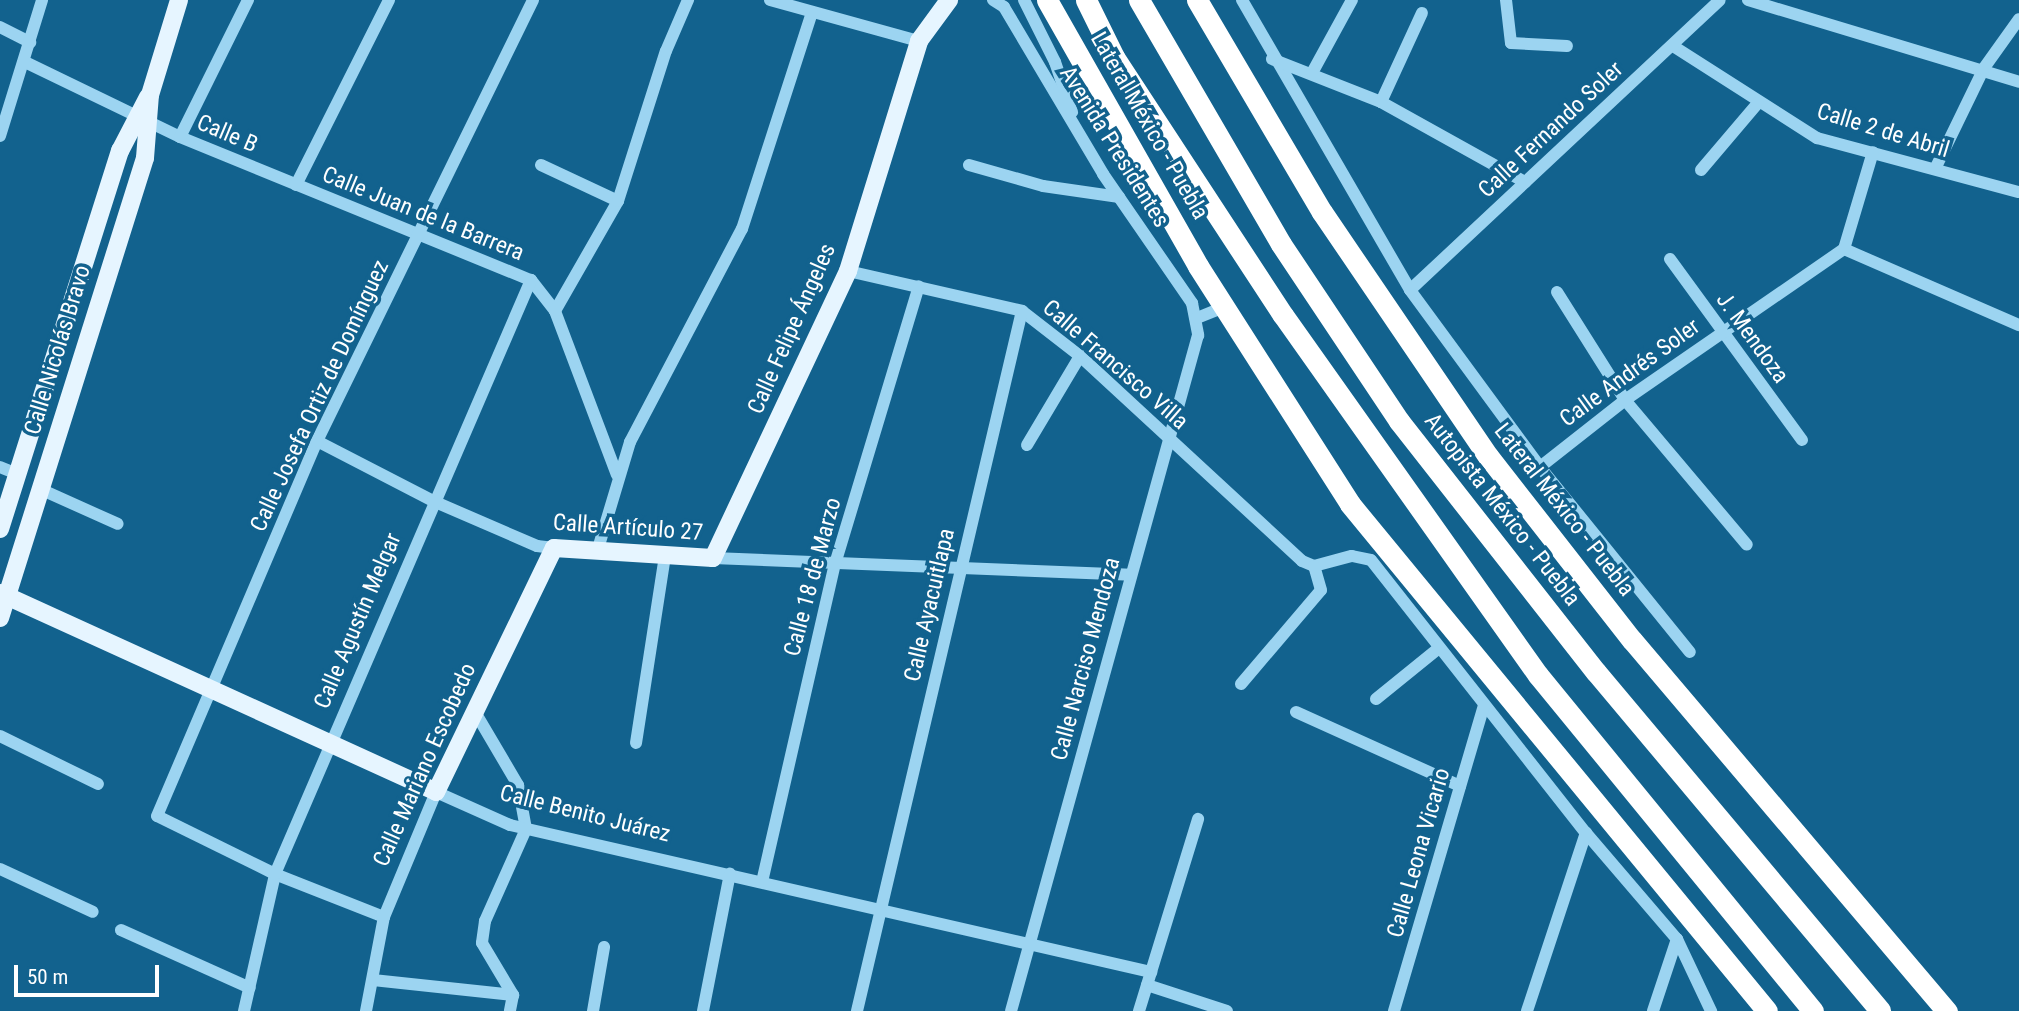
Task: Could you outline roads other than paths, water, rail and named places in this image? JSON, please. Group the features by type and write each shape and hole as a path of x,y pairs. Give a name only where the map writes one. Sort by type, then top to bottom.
{"highway":[{"name":"Lateral México - Puebla","path":"1047,0 1224,307 1350,504 1767,1011"},
{"path":"1086,0 1114,57 1283,315 1538,675 1813,1011"},
{"name":"Autopista México - Puebla","path":"1139,0 1267,222 1399,421 1580,652 1880,1011"},
{"name":"Lateral México - Puebla","path":"1197,0 1322,212 1488,456 1632,640 1947,1011"}],"main road":[{"name":"Calle Nicolás Bravo","path":"0,529 120,151 143,118 179,0"},
{"name":"Calle Felipe Ángeles","path":"713,558 848,271 919,41 949,0"},
{"name":"Calle Nicolás Bravo","path":"0,618 3,595 40,489 145,158 143,118"},
{"name":"Calle Artículo 27","path":"554,548 713,558"},
{"name":"Calle Mariano Escobedo","path":"436,792 554,548"},
{"name":"Calle Benito Juárez","path":"3,595 436,792"},
{"path":"1737,975 1758,1011"}],"street":[{"path":"0,136 42,0"},
{"path":"180,137 248,0"},
{"path":"296,186 389,0"},
{"name":"Calle Josefa Ortiz de Domínguez","path":"275,874 157,816 317,441 533,0"},
{"path":"555,311 618,201 666,51 688,0"},
{"path":"770,0 919,41"},
{"name":"Avenida Presidentes","path":"993,0 1004,7 1082,139 1192,303 1197,318"},
{"path":"1024,0 1055,62 1082,139"},
{"path":"1242,0 1272,59 1410,290 1540,467 1690,652"},
{"path":"1312,73 1352,0"},
{"path":"1506,0 1511,43 1567,47"},
{"name":"Calle Fernando Soler","path":"1410,290 1720,0"},
{"path":"1748,0 1984,68 2019,82"},
{"path":"597,552 617,475 630,442 742,229 812,12"},
{"path":"1381,102 1422,13"},
{"path":"1935,169 1984,68 2019,19"},
{"path":"0,27 30,42"},
{"name":"Calle 2 de Abril","path":"1673,46 1758,103 1817,138 2019,192"},
{"path":"1272,59 1381,102 1525,182"},
{"name":"Calle B","path":"24,62 180,137 296,186"},
{"path":"1701,170 1758,103"},
{"path":"1873,152 1844,249 2019,325"},
{"path":"541,165 618,201"},
{"path":"969,165 1043,186 1119,197"},
{"name":"Calle Juan de la Barrera","path":"296,186 420,232 531,280 555,311 617,475"},
{"name":"Calle Andrés Soler","path":"1540,467 1625,400 1844,249"},
{"name":"J. Mendoza","path":"1671,259 1721,333 1802,440"},
{"name":"Calle Francisco Villa","path":"848,271 1022,311 1080,356 1302,561 1314,566"},
{"name":"Calle Agustín Melgar","path":"244,1011 275,874 328,743 531,280"},
{"name":"Calle 18 de Marzo","path":"762,882 835,564 919,286"},
{"path":"1557,292 1625,400 1747,545"},
{"path":"1197,318 1224,307"},
{"name":"Calle Ayacuitlapa","path":"857,1011 1022,311"},
{"name":"Calle Narciso Mendoza","path":"1011,1011 1198,335 1197,318"},
{"path":"1027,444 1080,356"},
{"name":"Calle Artículo 27","path":"317,441 433,501 537,546 554,548"},
{"path":"0,467 17,474"},
{"path":"40,489 118,524"},
{"path":"636,743 665,555"},
{"path":"1241,684 1321,590 1314,566 1352,556 1371,561 1586,833 1677,939 1711,1011"},
{"name":"Calle Artículo 27","path":"713,558 1131,575"},
{"path":"1376,699 1439,648"},
{"name":"Calle Leona Vicario","path":"1394,1011 1484,706"},
{"path":"475,712 518,785 526,829 485,921 482,943 513,995 510,1011"},
{"path":"1296,712 1460,786"},
{"path":"0,736 98,784"},
{"name":"Calle Benito Juárez","path":"436,792 526,829 881,908 1151,972"},
{"name":"Calle Mariano Escobedo","path":"366,1011 384,917 436,792"},
{"path":"1139,1011 1198,820"},
{"path":"1527,1011 1586,833"},
{"path":"0,869 93,912"},
{"path":"275,874 384,917"},
{"path":"703,1011 730,874"},
{"path":"121,930 250,988"},
{"path":"1653,1011 1677,939"},
{"path":"593,1011 604,947"},
{"path":"373,980 513,995"},
{"path":"1147,985 1227,1011"}]}
